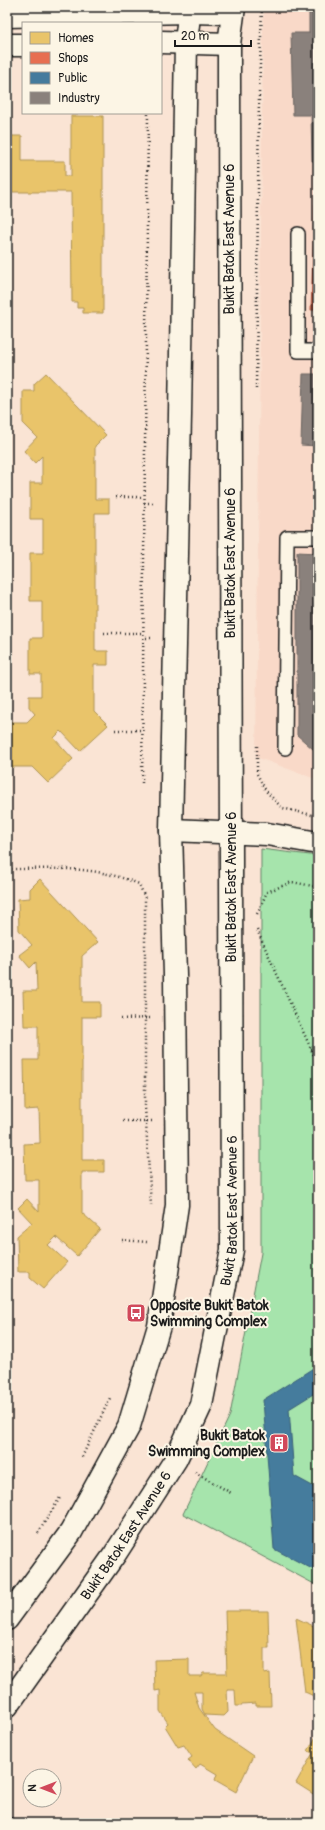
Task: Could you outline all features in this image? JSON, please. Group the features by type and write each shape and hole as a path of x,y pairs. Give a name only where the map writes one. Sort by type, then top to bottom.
{"main road":[{"path":"7,1619 71,1532 129,1426 159,1326 177,1205 176,975 171,830 180,444 186,42 189,9"},
{"path":"7,16 189,9 233,10"},
{"name":"Bukit Batok East Avenue 6","path":"7,1706 115,1554 176,1460 201,1405 232,1250 229,44 233,10"},
{"path":"162,42 229,44"},
{"path":"7,45 22,45"},
{"path":"171,830 267,834 318,843"}],"lane":[{"path":"298,234 298,351 318,351"},
{"path":"285,748 287,537 318,537"}],"path":[{"path":"256,396 258,94 262,7"},
{"path":"142,783 142,632 148,114"},
{"path":"116,497 144,497"},
{"path":"104,632 142,632"},
{"path":"115,730 142,730"},
{"path":"257,743 257,774 266,791 282,808 318,817"},
{"path":"7,869 84,869 118,876 139,884 145,898 145,1107 151,1209"},
{"path":"255,926 316,1060"},
{"path":"121,1019 140,1018"},
{"path":"311,1049 318,1049"},
{"path":"123,1121 142,1121"},
{"path":"146,1250 148,1235"},
{"path":"122,1240 147,1242"},
{"path":"79,1463 113,1392"},
{"path":"176,1460 231,1493"},
{"path":"37,1535 65,1490"}],"shaded area":[{"path":"266,7 318,7 318,780 256,757 263,18"}],"green space":[{"path":"261,849 318,856 318,1586 183,1514 230,1415 261,1253"}],"building: Homes":[{"path":"71,116 103,116 103,313 83,313 83,308 77,308 77,302 72,302 71,192 7,192 7,136 22,136 22,161 65,161 65,176 71,176"},
{"path":"46,373 106,435 95,446 95,499 109,499 109,513 95,513 95,651 108,651 108,665 94,665 94,711 108,725 80,751 61,731 54,738 73,759 48,783 32,767 7,767 7,722 27,722 35,714 29,707 29,696 41,696 41,674 30,674 30,638 42,638 42,601 30,601 30,553 43,553 43,519 30,519 30,483 42,483 42,456 35,463 24,451 37,437 23,423 23,391 34,391 34,384"},
{"path":"40,879 98,942 82,956 82,1002 100,1002 100,1017 82,1017 82,1160 104,1160 104,1172 82,1172 82,1213 100,1229 77,1256 56,1237 48,1245 67,1262 43,1289 30,1278 30,1272 18,1272 17,1236 32,1223 18,1208 27,1199 39,1212 39,1180 25,1180 24,1144 40,1143 39,1109 25,1110 24,1060 38,1060 38,1026 24,1026 23,991 37,991 36,962 30,968 19,955 32,945 19,930 18,899 30,898 30,889"},
{"path":"225,1611 268,1611 269,1648 264,1648 264,1674 270,1673 271,1706 256,1706 256,1703 236,1706 235,1690 227,1690 228,1712 224,1716 205,1715 202,1709 202,1692 194,1692 199,1708 215,1730 253,1756 236,1792 215,1780 217,1774 200,1764 196,1769 188,1760 192,1757 184,1745 178,1747 165,1726 168,1723 160,1711 160,1690 155,1691 154,1660 189,1659 189,1676 201,1676 203,1673 225,1673 227,1675"},
{"path":"296,1618 318,1628 318,1698 305,1692"},
{"path":"318,1733 318,1797 296,1783 313,1753 308,1751"}],"building: Shops":[{"path":"315,204 318,204 318,310 311,310"}],"building: Public":[{"name":"Bukit Batok Swimming Complex","path":"318,1365 318,1391 289,1409 294,1476 318,1489 318,1572 274,1549 263,1400"}],"building: Industry":[{"path":"309,7 318,7 318,161 312,161 311,115 293,115 291,33 309,33"},
{"path":"303,374 318,374 318,446 301,445"},
{"path":"297,552 318,553 318,751 313,749 297,735"}],"railway":[{"path":"7,1816 17,1823"}],"place":[{"name":"Opposite Bukit Batok Swimming Complex","path":"136,1313"},
{"name":"Bukit Batok Swimming Complex","path":"279,1443"}]}
